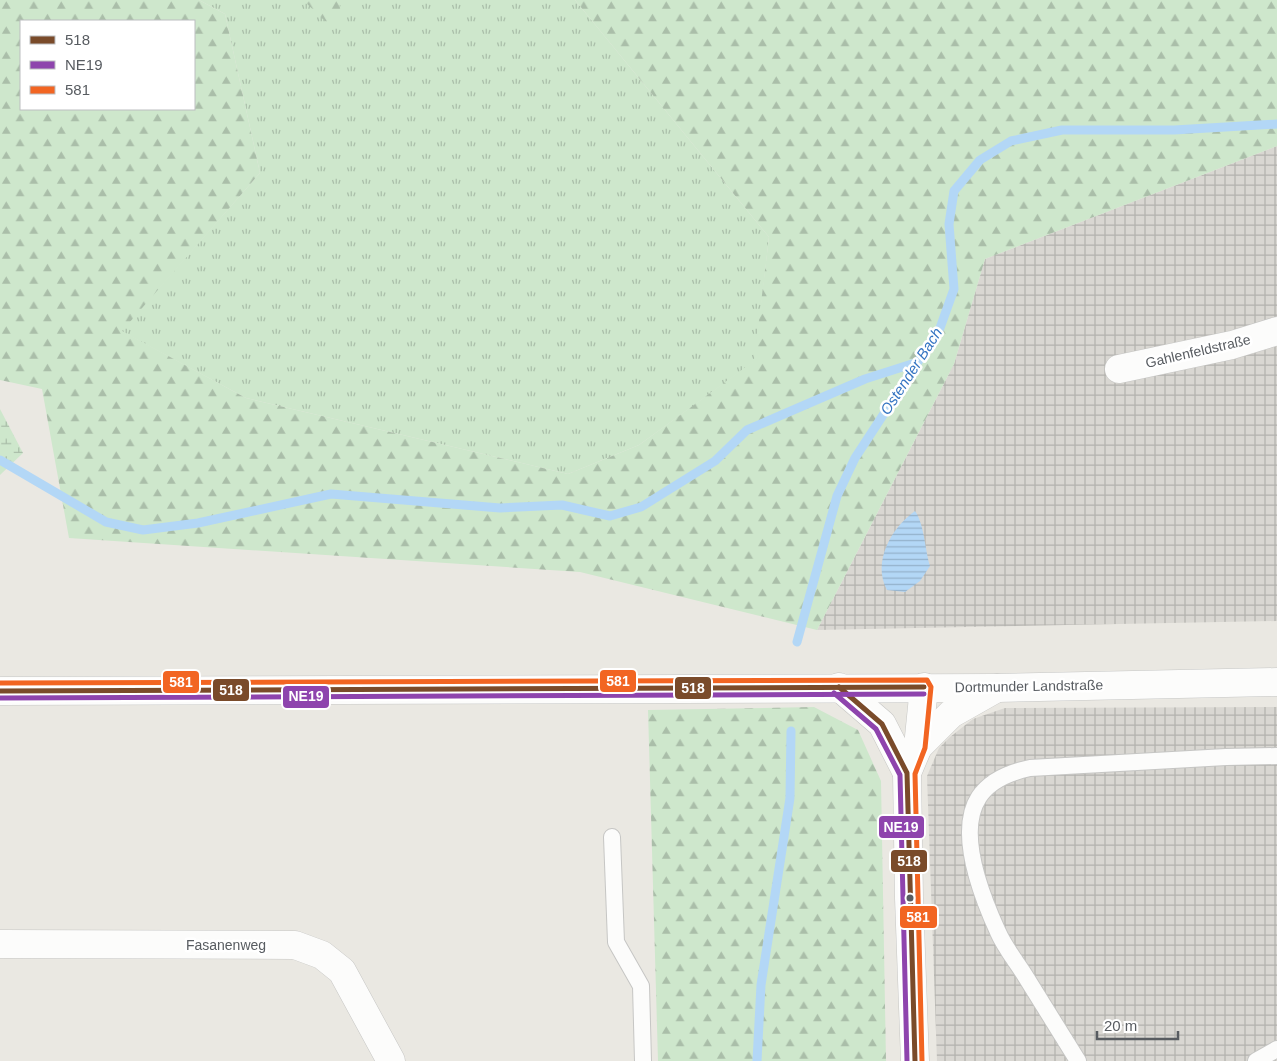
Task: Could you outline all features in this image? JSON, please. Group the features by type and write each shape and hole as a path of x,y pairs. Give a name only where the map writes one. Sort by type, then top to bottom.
{"main road":[{"name":"Gahlenfeldstraße","path":"1119,369 1232,345 1277,331"},
{"name":"Dortmunder Landstraße","path":"0,691 996,688 1277,682"},
{"path":"839,687 882,724 907,773"},
{"path":"915,1061 908,898 907,773 918,747 924,687"},
{"path":"918,747 951,714 996,688"},
{"name":"Fasanenweg","path":"0,944 295,946 322,955 342,972 391,1061"}],"lane":[{"path":"1078,1061 998,933 977,878 971,851 971,818 979,797 997,779 1012,772 1030,768 1277,756"},
{"path":"612,836 616,942 641,986 643,1061"},
{"path":"1256,1061 1277,1049"}],"shaded area":[{"path":"1277,146 1277,621 817,630 954,364 985,259"},
{"path":"1277,707 1277,1061 937,1061 927,776 939,748 973,719 1005,708"}],"green space":[{"path":"0,0 199,0 225,14 260,173 122,331 246,398 568,474 639,445 754,361 769,237 575,0 1277,0 1277,146 985,259 954,364 817,630 580,572 69,538 42,389 0,380"},
{"path":"199,0 575,0 769,237 755,361 639,445 568,474 246,398 121,331 260,173 225,14"},
{"path":"303,0 339,0 342,23 327,23"},
{"path":"0,409 23,453 0,475"},
{"path":"814,707 858,730 881,781 886,1061 658,1061 648,710"}],"water":[{"path":"915,511 922,529 930,566 920,581 905,592 887,590 882,568 886,546 898,527"}],"waterway":[{"name":"Ostender Bach","path":"797,642 837,496 855,458 940,328 954,289 949,224 954,191 980,160 1011,141 1062,130 1174,130 1277,124"},
{"path":"0,460 106,522 143,530 198,523 331,494 500,508 562,505 610,516 641,507 715,461 747,430 865,379 915,363"},
{"path":"757,1061 761,985 790,798 791,731"}],"transit line":[{"name":"581","path":"0,683 927,680 931,687 925,748 915,774 922,1061"},
{"name":"518","path":"839,687 882,724 907,773 915,1061"},
{"name":"518","path":"0,691 924,687"},
{"name":"NE19","path":"834,693 876,729 900,775 907,1061"},
{"name":"NE19","path":"0,698 924,694"}]}
